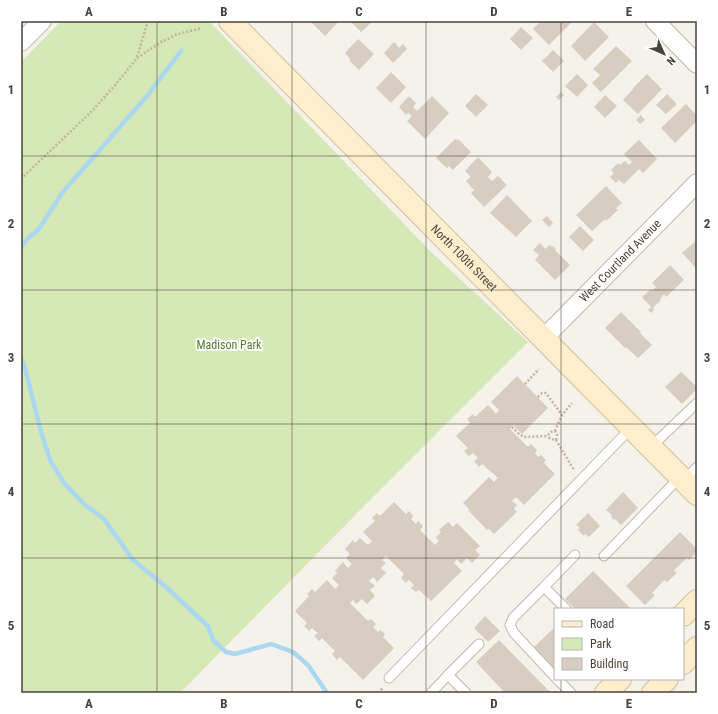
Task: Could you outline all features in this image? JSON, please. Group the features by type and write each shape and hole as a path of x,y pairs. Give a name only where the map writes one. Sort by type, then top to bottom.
{"street":[{"path":"21,42 42,21"},
{"name":"North 100th Street","path":"230,21 650,447 690,480"},
{"path":"655,21 697,64"},
{"name":"West Courtland Avenue","path":"543,339 697,183"},
{"path":"684,614 697,601"},
{"path":"684,662 697,648"},
{"path":"606,693 619,680"},
{"path":"653,693 666,680"}],"lane":[{"path":"650,447 697,403"},
{"path":"389,678 631,428"},
{"path":"604,556 690,480"},
{"path":"554,675 514,633 510,625 513,618 575,555"},
{"path":"544,586 565,608"},
{"path":"431,693 479,644"},
{"path":"448,675 466,693"},
{"path":"558,680 571,693"}],"path":[{"path":"137,58 148,21"},
{"path":"21,179 93,110 137,58 161,42 178,34 202,28"},
{"path":"525,384 539,369"},
{"path":"538,397 542,393 546,393 562,415"},
{"path":"572,403 562,415 555,431 557,435 556,440 580,480"},
{"path":"512,427 520,435 526,437 547,436 551,432 555,431"},
{"path":"547,436 551,440 556,440"}],"green space":[{"name":"Madison Park","path":"61,21 209,21 433,254 528,342 180,693 21,693 21,62"}],"building":[{"path":"310,21 339,21 325,36"},
{"path":"350,21 373,21 361,32"},
{"path":"541,21 573,21 549,45 533,29"},
{"path":"594,22 609,37 585,61 571,46"},
{"path":"521,27 533,38 521,50 510,39"},
{"path":"358,39 374,54 359,70 349,60 350,59 345,53"},
{"path":"394,42 399,48 403,44 407,49 393,63 384,53"},
{"path":"616,46 632,61 601,92 592,83 600,75 593,69"},
{"path":"553,50 564,61 553,72 542,61"},
{"path":"391,72 406,87 391,103 376,88"},
{"path":"577,74 588,85 577,97 565,86"},
{"path":"647,74 662,89 638,114 623,100"},
{"path":"561,92 564,95 559,100 556,97"},
{"path":"476,94 488,105 476,117 465,106"},
{"path":"667,94 677,104 666,114 656,105"},
{"path":"605,95 617,106 605,118 594,107"},
{"path":"409,96 416,103 413,107 417,111 432,96 449,113 425,139 407,121 412,116 408,113 406,115 399,107"},
{"path":"686,104 697,116 697,121 675,143 661,128"},
{"path":"641,115 645,120 640,124 636,120"},
{"path":"455,139 458,139 471,152 453,170 449,166 447,168 436,158"},
{"path":"639,140 657,159 643,173 639,169 624,184 619,180 616,183 610,177 614,173 611,170 618,163 620,165 625,161 629,165 632,162 624,154"},
{"path":"478,157 492,172 488,177 492,181 498,176 507,185 484,207 471,193 474,190 466,181 471,177 465,171"},
{"path":"606,186 622,203 616,208 618,210 592,231 576,215"},
{"path":"507,195 532,221 516,237 490,213"},
{"path":"547,216 553,223 549,227 542,220"},
{"path":"580,226 594,240 583,251 569,237"},
{"path":"697,240 697,269 682,253"},
{"path":"540,243 545,249 550,245 552,247 553,246 570,265 555,280 535,260 539,255 533,250"},
{"path":"670,265 684,280 666,297 664,294 651,313 648,310 651,307 642,297 651,289 652,291 656,287 652,283"},
{"path":"621,312 652,345 638,358 626,347 625,348 605,328"},
{"path":"681,372 697,387 697,389 682,404 665,387"},
{"path":"517,376 548,408 522,434 513,425 510,429 528,447 531,444 537,450 535,453 538,457 541,455 546,460 544,463 555,474 524,505 516,497 512,501 517,505 514,509 517,512 494,534 489,529 487,530 463,503 489,477 494,482 498,478 482,464 479,467 474,461 478,458 473,453 469,456 464,451 468,448 456,436 470,423 467,419 473,414 475,417 488,405 496,414 499,410 491,402"},
{"path":"623,492 638,508 621,525 611,517 612,515 606,510"},
{"path":"394,502 406,514 409,511 413,516 411,519 416,524 418,521 423,526 420,530 435,545 439,541 436,537 441,532 439,530 448,522 453,527 457,523 480,546 475,550 480,555 472,563 467,558 461,564 457,559 454,563 462,571 431,601 419,590 416,592 411,588 414,585 409,580 406,583 401,578 404,574 386,556 382,560 386,563 381,568 386,573 377,582 373,577 369,581 375,586 370,590 375,596 367,604 362,599 356,604 353,600 350,603 368,621 371,619 376,624 373,627 378,632 380,630 385,634 383,637 394,648 363,680 340,657 337,660 332,654 335,651 322,638 319,641 314,636 318,633 312,628 309,631 304,626 307,623 295,611 309,596 307,594 312,589 315,592 327,580 335,589 339,585 332,578 337,573 335,571 343,562 348,568 352,564 346,558 350,554 345,549 353,540 355,543 360,538 368,545 372,541 363,532 375,521 372,518 377,513 380,516"},
{"path":"588,513 600,526 589,537 585,534 584,536 578,530 580,528 576,525"},
{"path":"680,532 697,549 697,552 689,560 687,558 674,570 677,573 667,582 664,580 652,593 655,595 645,605 626,586"},
{"path":"593,571 630,608 574,608 565,599"},
{"path":"485,616 500,631 488,642 474,628"},
{"path":"554,628 554,669 533,648"},
{"path":"499,640 551,693 505,693 476,662"}],"waterway":[{"path":"21,248 25,241 39,229 62,193 147,96 181,51"},
{"path":"21,358 25,368 41,432 51,462 64,483 84,504 104,519 133,560 167,588 208,626 213,640 226,652 235,654 271,644 293,652 308,665 327,693"}]}
